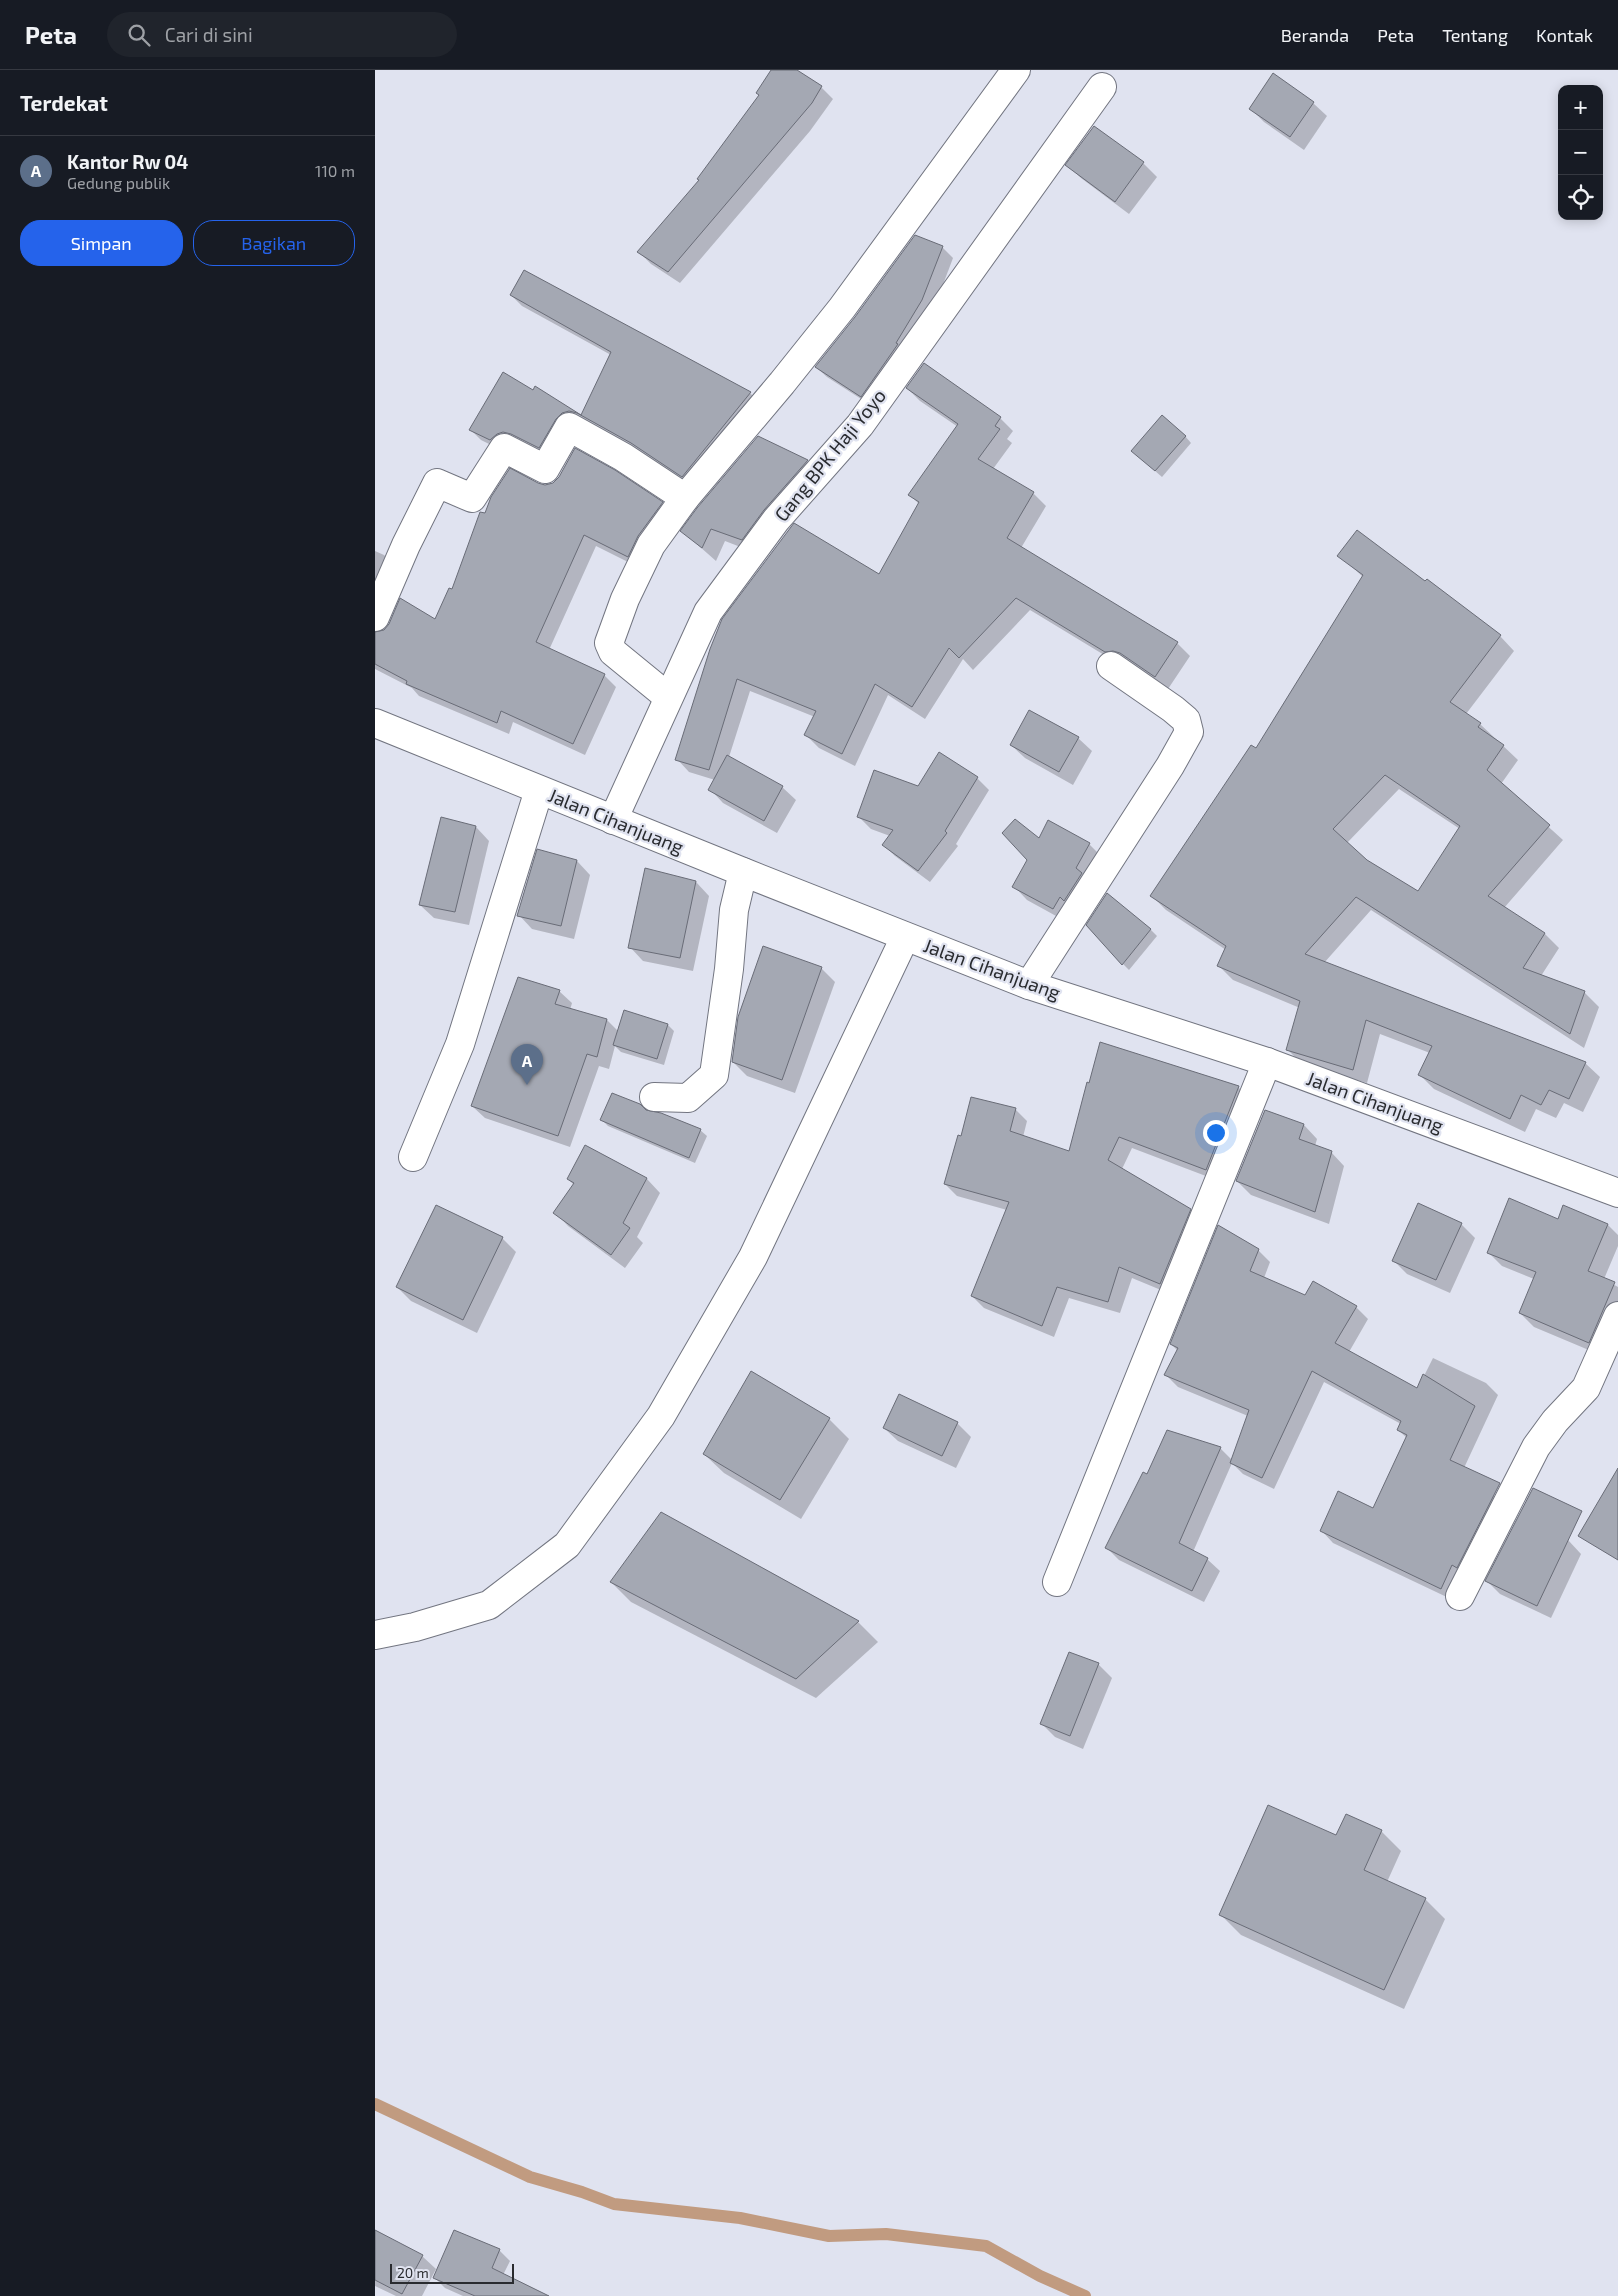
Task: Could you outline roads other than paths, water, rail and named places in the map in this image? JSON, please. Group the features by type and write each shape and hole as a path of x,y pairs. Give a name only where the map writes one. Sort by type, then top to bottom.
{"street":[{"path":"668,697 613,652 609,642 625,599 651,546 685,498 782,383 842,308 1016,70"},
{"name":"Gang BPK Haji Yoyo","path":"613,820 668,697 709,612 776,520 860,425 1102,87"},
{"path":"375,617 405,545 437,483 472,498 504,448 545,470 569,427 623,457 685,498"},
{"path":"1029,985 1171,766 1189,732 1186,720 1111,666"},
{"name":"Jalan Cihanjuang","path":"375,723 905,937 1029,985 1267,1062 1618,1193"},
{"path":"413,1157 461,1044 539,790"},
{"path":"654,1097 688,1098 714,1075 729,969 734,910 743,872"},
{"path":"375,1635 415,1627 489,1605 567,1545 661,1416 753,1257 905,937"},
{"path":"1057,1582 1267,1062"},
{"path":"1460,1596 1535,1447 1586,1388 1618,1316"}],"waterway":[{"path":"375,2104 530,2177 582,2192 614,2204 740,2218 829,2236 886,2234 986,2246 1040,2276 1085,2296"}],"place":[{"name":"Kantor Rw 04","path":"527,1085"}]}
